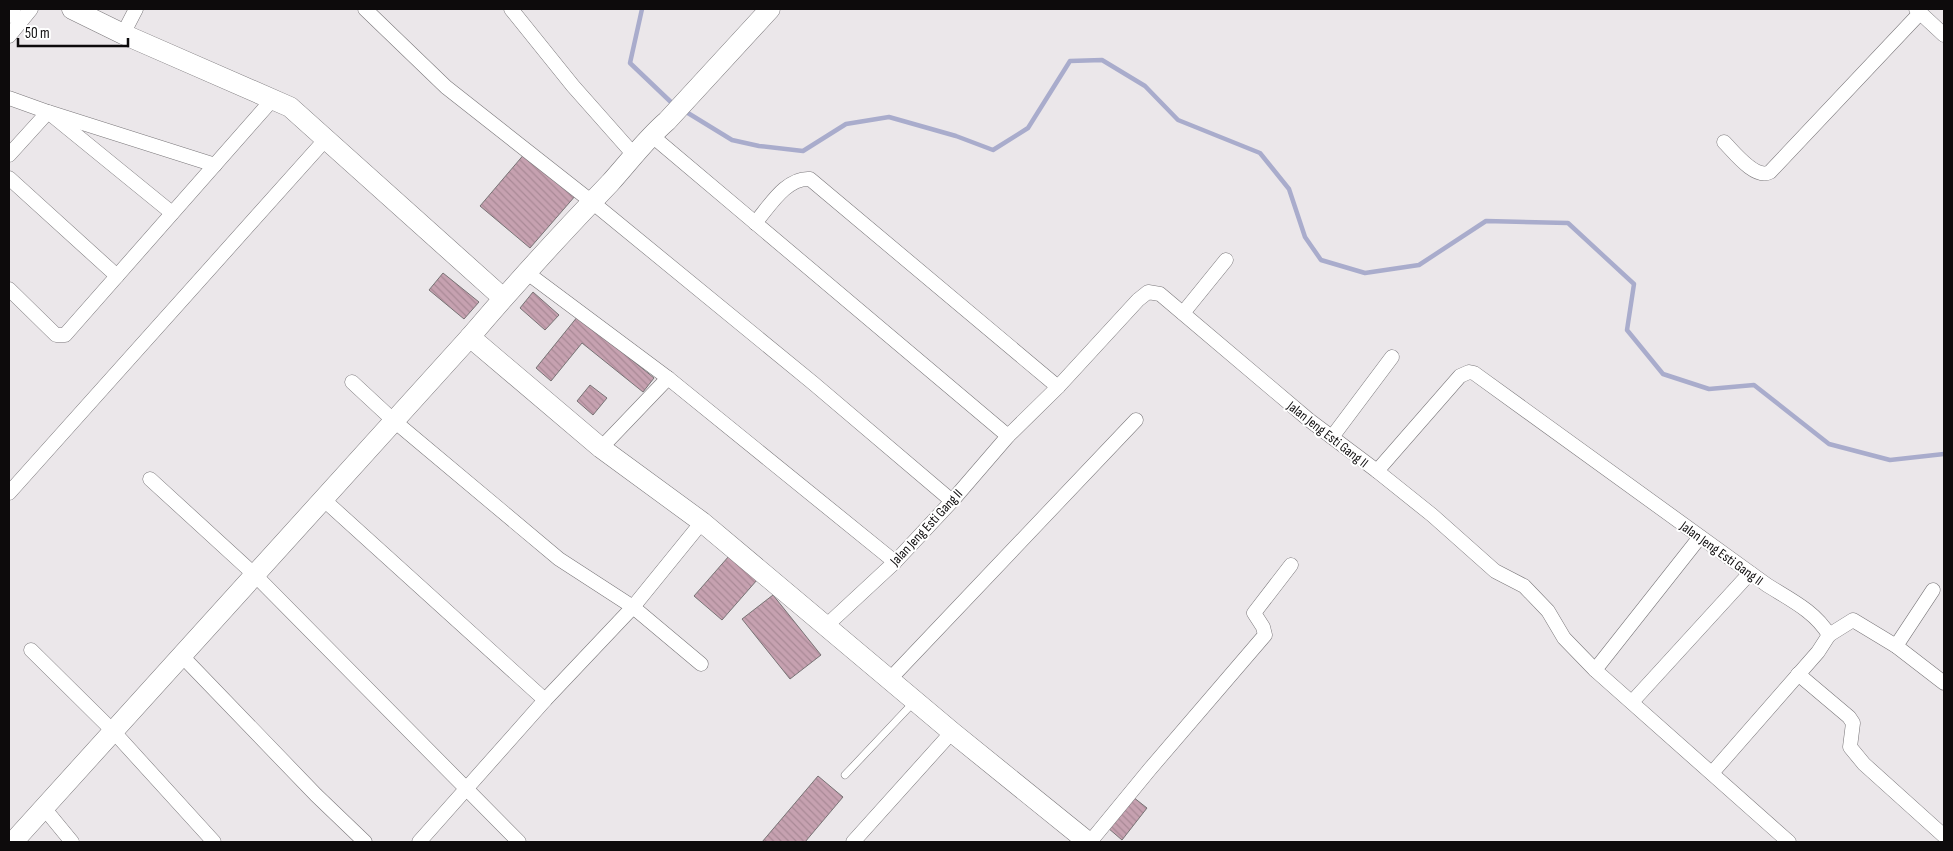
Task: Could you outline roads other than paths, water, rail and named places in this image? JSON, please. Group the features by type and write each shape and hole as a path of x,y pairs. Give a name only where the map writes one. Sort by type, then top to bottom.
{"street":[{"path":"9,16 14,9"},
{"path":"9,36 31,9"},
{"path":"72,9 123,34 290,107 503,298"},
{"path":"123,34 136,9"},
{"path":"365,9 446,87 592,202 813,383 952,501"},
{"path":"511,9 573,86 635,156"},
{"path":"13,842 470,337 526,272 635,156 651,135 667,121 770,9"},
{"path":"1724,142 1754,171 1763,175 1770,172 1918,11 1944,35"},
{"path":"9,98 215,165"},
{"path":"9,289 56,336 65,335 272,100"},
{"path":"9,155 48,112"},
{"path":"48,112 172,213"},
{"path":"651,135 1008,436"},
{"path":"9,493 325,140"},
{"path":"9,178 117,276"},
{"path":"756,223 785,188 803,179 810,179 1058,386"},
{"path":"1183,313 1226,260"},
{"path":"526,272 668,378 895,562"},
{"name":"Jalan Jeng Esti Gang II","path":"826,626 895,562 952,501 1008,436 1058,386 1138,300 1148,292 1160,294 1309,420 1377,472 1454,382 1465,373 1469,372 1478,376 1750,573 1804,608 1822,623 1829,635"},
{"path":"470,337 601,448 702,522 952,732 1089,842 1265,635 1266,632 1254,613 1291,565"},
{"path":"1332,437 1392,357"},
{"path":"601,448 668,378"},
{"path":"352,382 393,420 559,559 633,608 701,664"},
{"path":"890,679 1136,420"},
{"path":"1377,472 1432,516 1495,571 1524,586 1548,611 1564,638 1595,670 1789,842"},
{"path":"150,479 254,575 519,842"},
{"path":"323,499 545,700"},
{"path":"419,842 545,700 633,608 702,522"},
{"path":"1595,670 1700,537"},
{"path":"1632,702 1750,573"},
{"path":"1896,646 1933,590"},
{"path":"1712,773 1818,652 1829,635 1854,620 1896,646 1944,683"},
{"path":"31,650 113,731 214,842"},
{"path":"182,656 316,795 365,842"},
{"path":"1798,674 1849,717 1853,723 1850,747 1864,764 1944,836"},
{"path":"853,842 952,732"},
{"path":"44,808 72,842"}],"lane":[{"path":"845,775 915,700"}],"waterway":[{"path":"642,9 630,63 674,105"},
{"path":"683,110 732,140 759,146 803,151 846,124 889,117 956,136 993,150 1028,128 1070,61 1102,60 1145,86 1178,120 1260,153 1289,189 1305,237 1321,260 1365,273 1419,265 1486,221 1568,223 1634,284 1627,330 1663,374 1709,389 1754,385 1829,444 1890,460 1944,454"}]}
